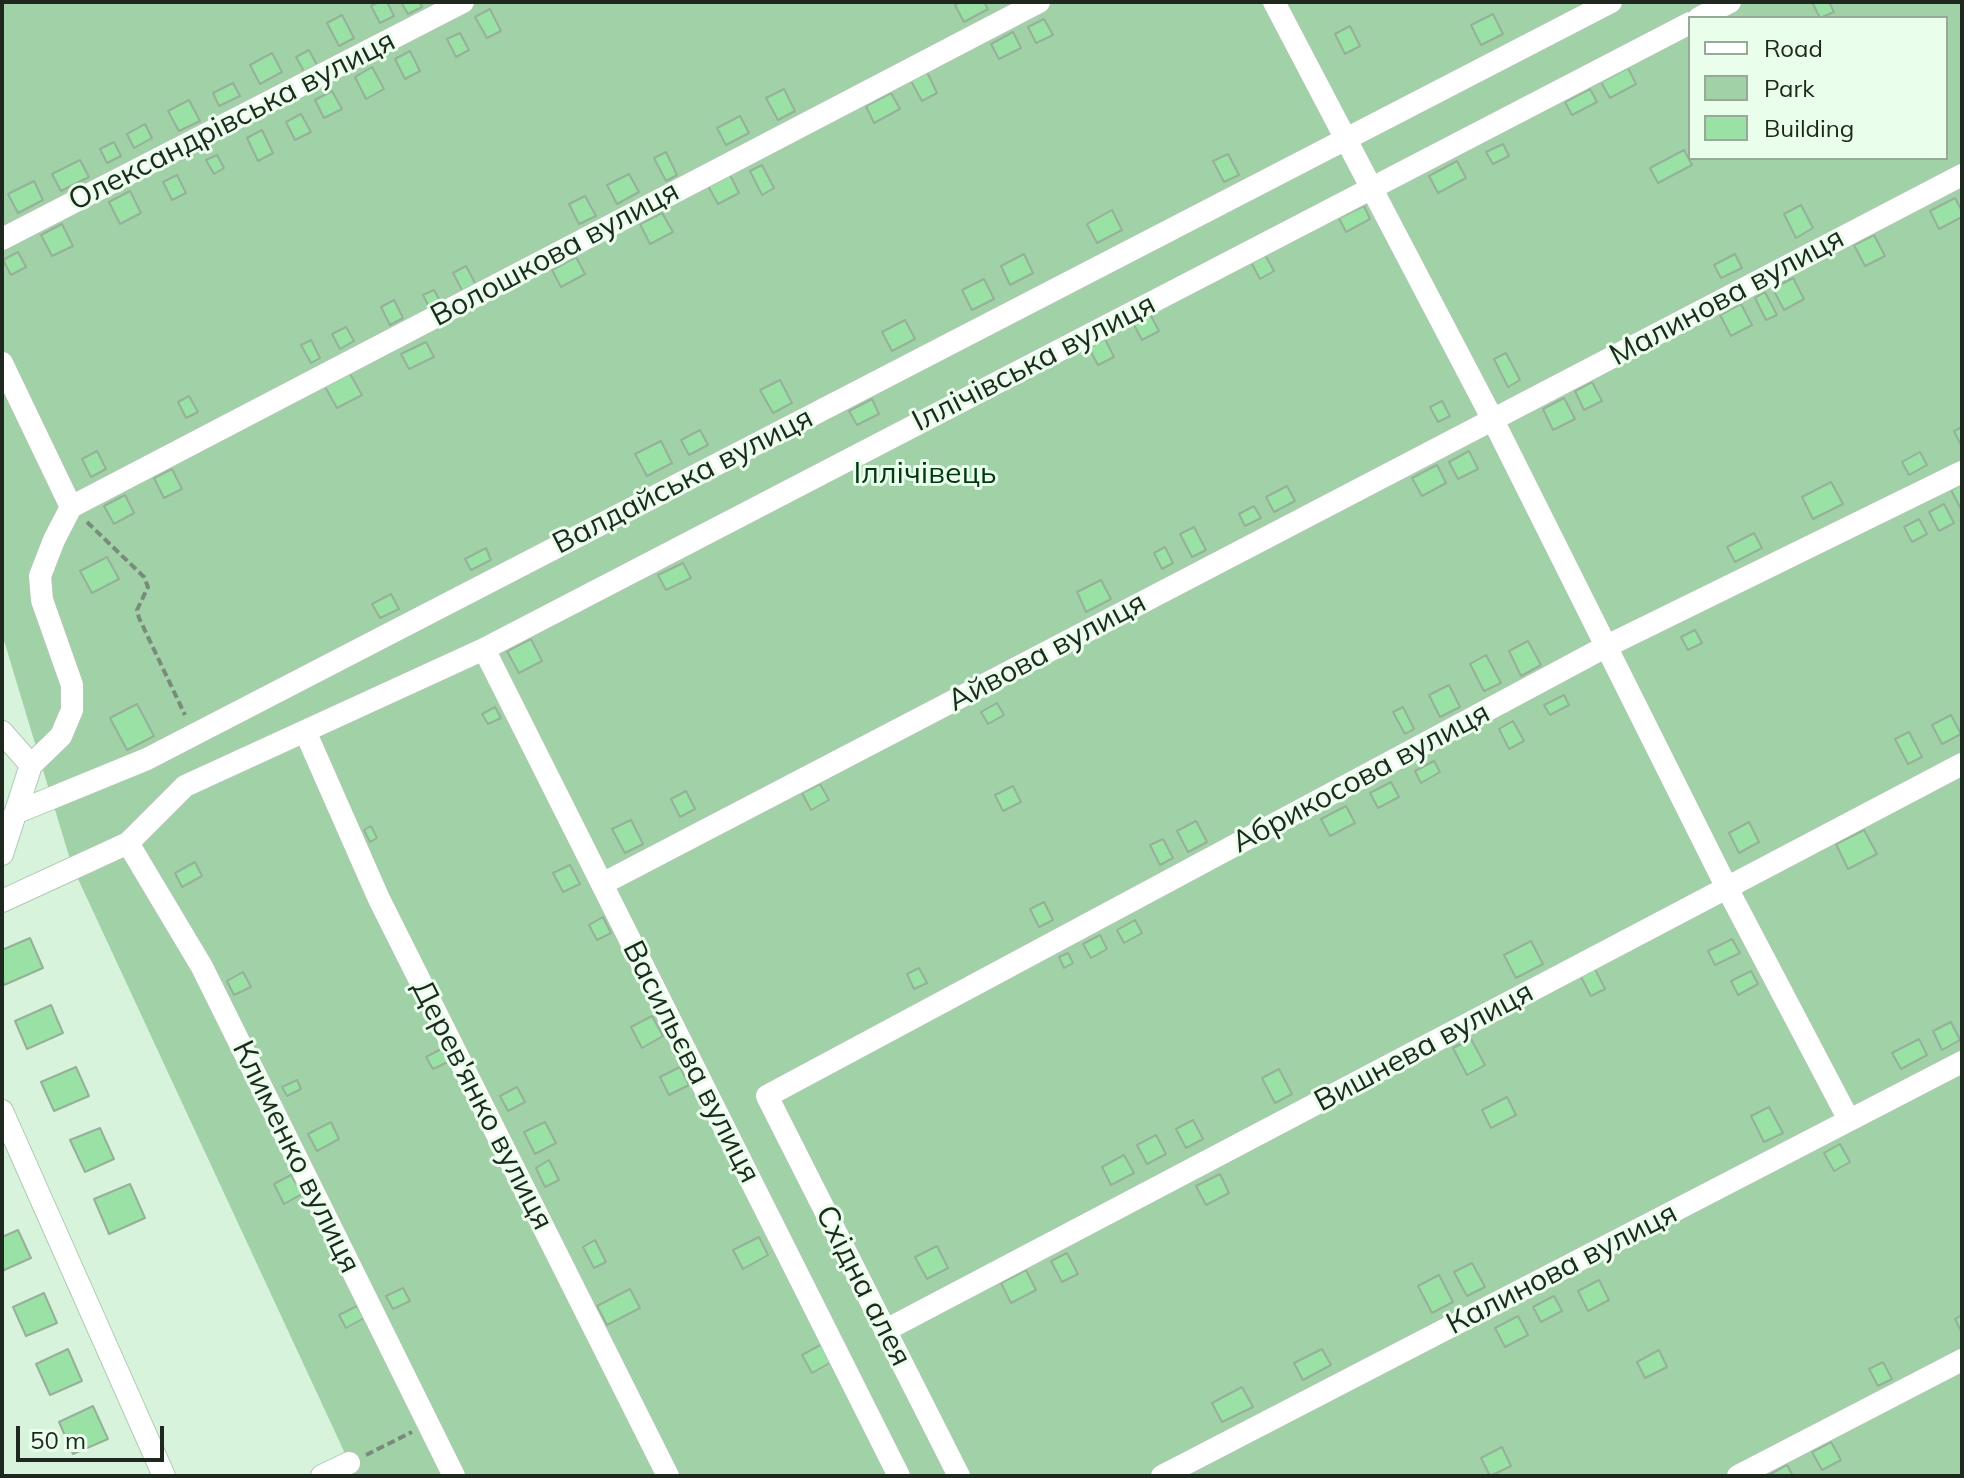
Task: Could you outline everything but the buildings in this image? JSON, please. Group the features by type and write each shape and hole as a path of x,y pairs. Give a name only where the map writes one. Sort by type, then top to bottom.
{"street":[{"name":"Олександрівська вулиця","path":"2,239 463,2"},
{"name":"Волошкова вулиця","path":"71,507 1039,2"},
{"path":"1274,2 1493,420 1727,888 1849,1120"},
{"name":"Валдайська вулиця","path":"15,813 147,759 1611,2"},
{"path":"1703,16 1730,2"},
{"name":"Іллічівська вулиця","path":"128,843 185,786 484,649 1688,24"},
{"name":"Малинова вулиця","path":"1493,420 1962,175"},
{"path":"2,363 71,507 40,576 42,600 72,685 72,710 61,736 31,765 2,854"},
{"name":"Айвова вулиця","path":"602,884 1493,420"},
{"name":"Абрикосова вулиця","path":"767,1096 1605,647 1962,472"},
{"name":"Васильєва вулиця","path":"484,649 899,1476"},
{"name":"Дерев'янко вулиця","path":"305,731 379,899 668,1476"},
{"path":"2,732 31,765"},
{"name":"Вишнева вулиця","path":"886,1330 1962,764"},
{"path":"2,901 128,843"},
{"name":"Клименко вулиця","path":"128,843 202,967 454,1476"},
{"name":"Калинова вулиця","path":"1162,1476 1962,1062"},
{"name":"Східна алея","path":"767,1096 959,1476"},
{"path":"2,1111 164,1476"},
{"path":"1738,1476 1962,1360"},
{"path":"322,1476 349,1463"}],"path":[{"path":"71,507 144,577 148,587 137,610 139,618 194,733"},
{"path":"349,1463 429,1424"}],"green space":[{"name":"Іллічівець","path":"2,2 1962,2 1962,1476 322,1476 349,1462 72,866 2,634"}]}
